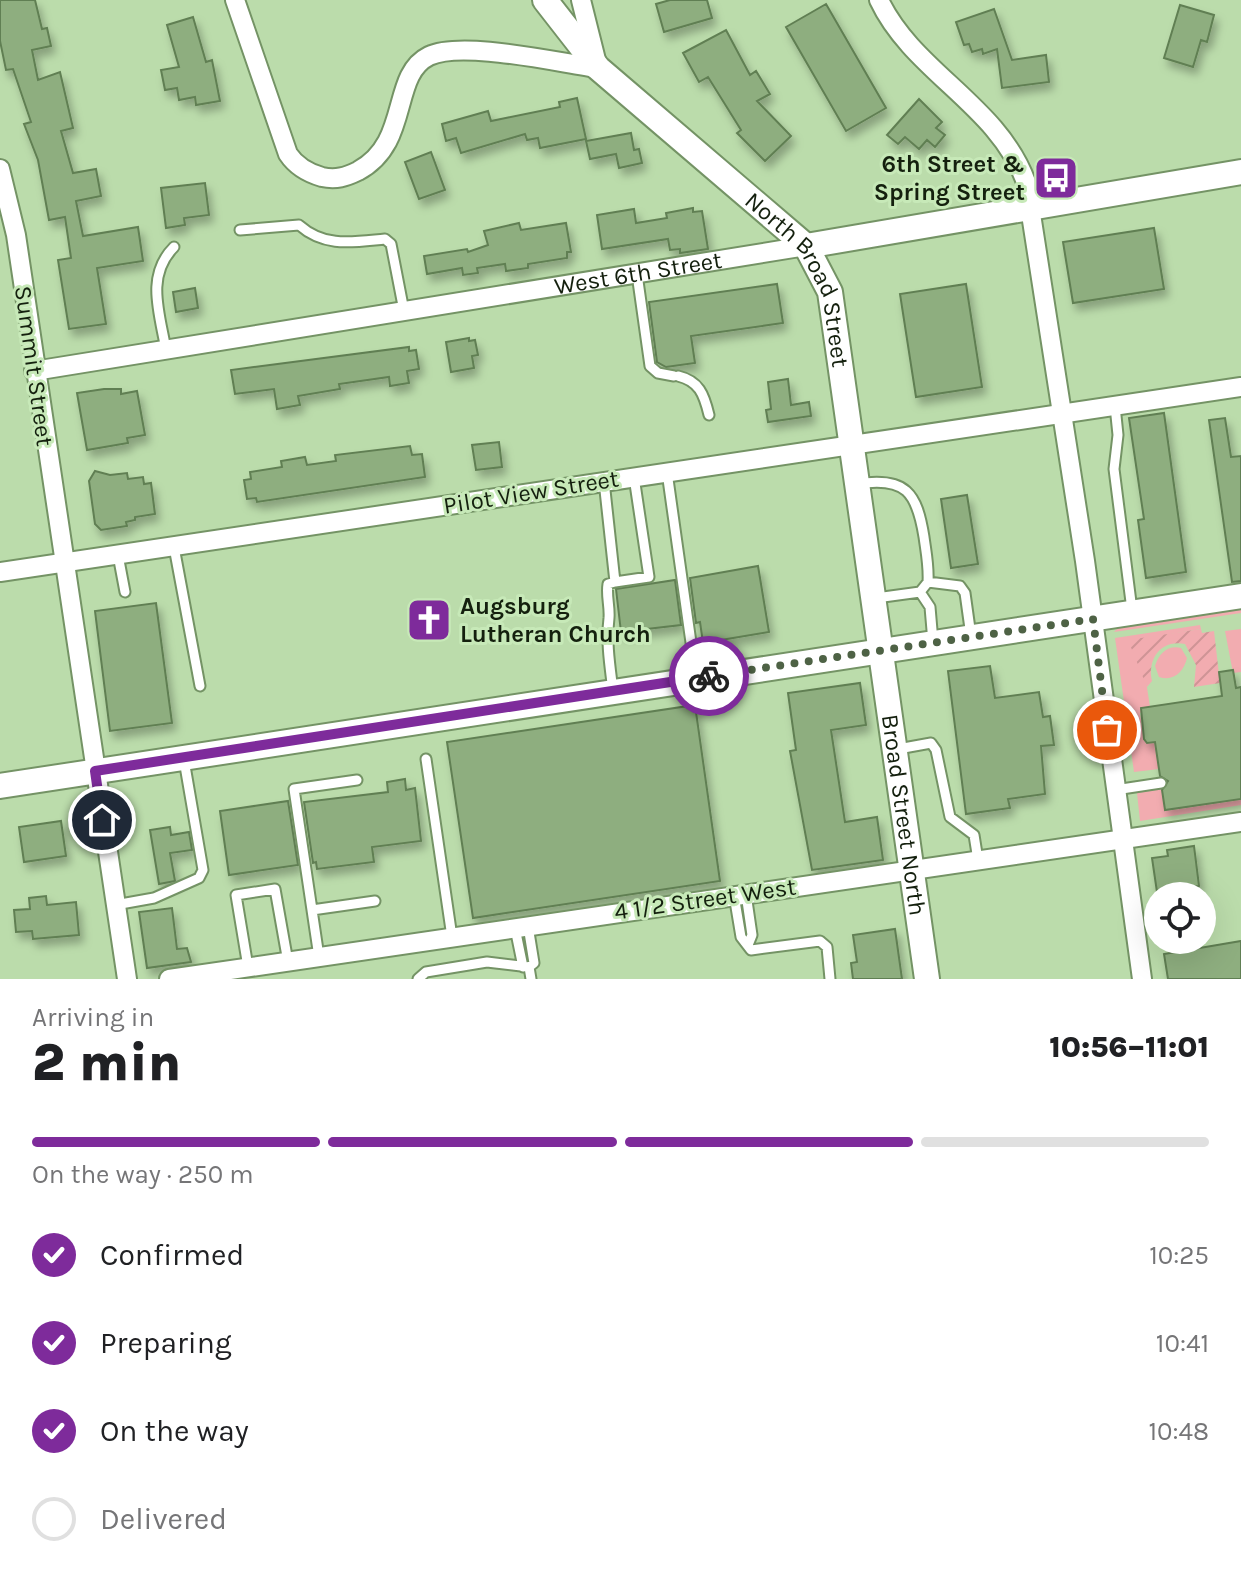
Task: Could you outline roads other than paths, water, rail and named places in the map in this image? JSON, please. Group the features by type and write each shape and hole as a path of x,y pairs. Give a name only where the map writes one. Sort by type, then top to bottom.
{"main road":[{"name":"North Broad Street","path":"545,0 598,68 806,246 830,292 880,650"},
{"name":"West 6th Street","path":"806,246 1241,172"},
{"path":"0,786 1241,596"},
{"name":"Broad Street North","path":"880,650 927,979"}],"street":[{"path":"235,0 288,154 298,166 330,178 361,169 387,146 407,82 414,68 427,57 451,51 493,53 598,68 581,0"},
{"path":"879,0 898,33 965,96 1021,168 1030,206 1063,412 1142,979"},
{"name":"Summit Street","path":"0,169 16,235 127,979"},
{"name":"West 6th Street","path":"34,371 806,246"},
{"name":"Pilot View Street","path":"0,572 1241,387"},
{"name":"4 1/2 Street West","path":"169,979 245,971 452,937 1241,822"}],"lane":[{"path":"240,230 299,225 310,235 333,243 385,239 391,244 404,311"},
{"path":"166,350 155,281 161,260 174,247"},
{"path":"637,274 650,366 658,373 691,379 703,393 709,415"},
{"path":"1114,405 1118,435 1114,469 1133,613"},
{"path":"667,472 696,678"},
{"path":"613,691 605,633 609,616 608,584 649,577 634,477"},
{"path":"604,481 615,582"},
{"path":"857,484 880,481 905,490 918,504 928,582 920,592 873,599"},
{"path":"174,547 200,686"},
{"path":"118,555 125,592"},
{"path":"928,582 960,586 965,593 971,637"},
{"path":"920,592 930,607 933,642"},
{"path":"895,750 931,743 936,750 950,817 974,835 978,860"},
{"path":"115,905 154,898 199,878 203,870 184,757"},
{"path":"426,759 452,937"},
{"path":"319,957 294,789 357,780"},
{"path":"1115,790 1161,783"},
{"path":"245,971 236,895 275,889 288,962"},
{"path":"740,894 752,935 748,945 757,951 820,941 827,947 830,979"},
{"path":"312,910 375,901"},
{"path":"522,927 531,979"},
{"path":"418,979 426,972 487,962 529,966"}],"place":[{"name":"6th Street & Spring Street","path":"1056,178"},
{"name":"Augsburg Lutheran Church","path":"429,620"}]}
